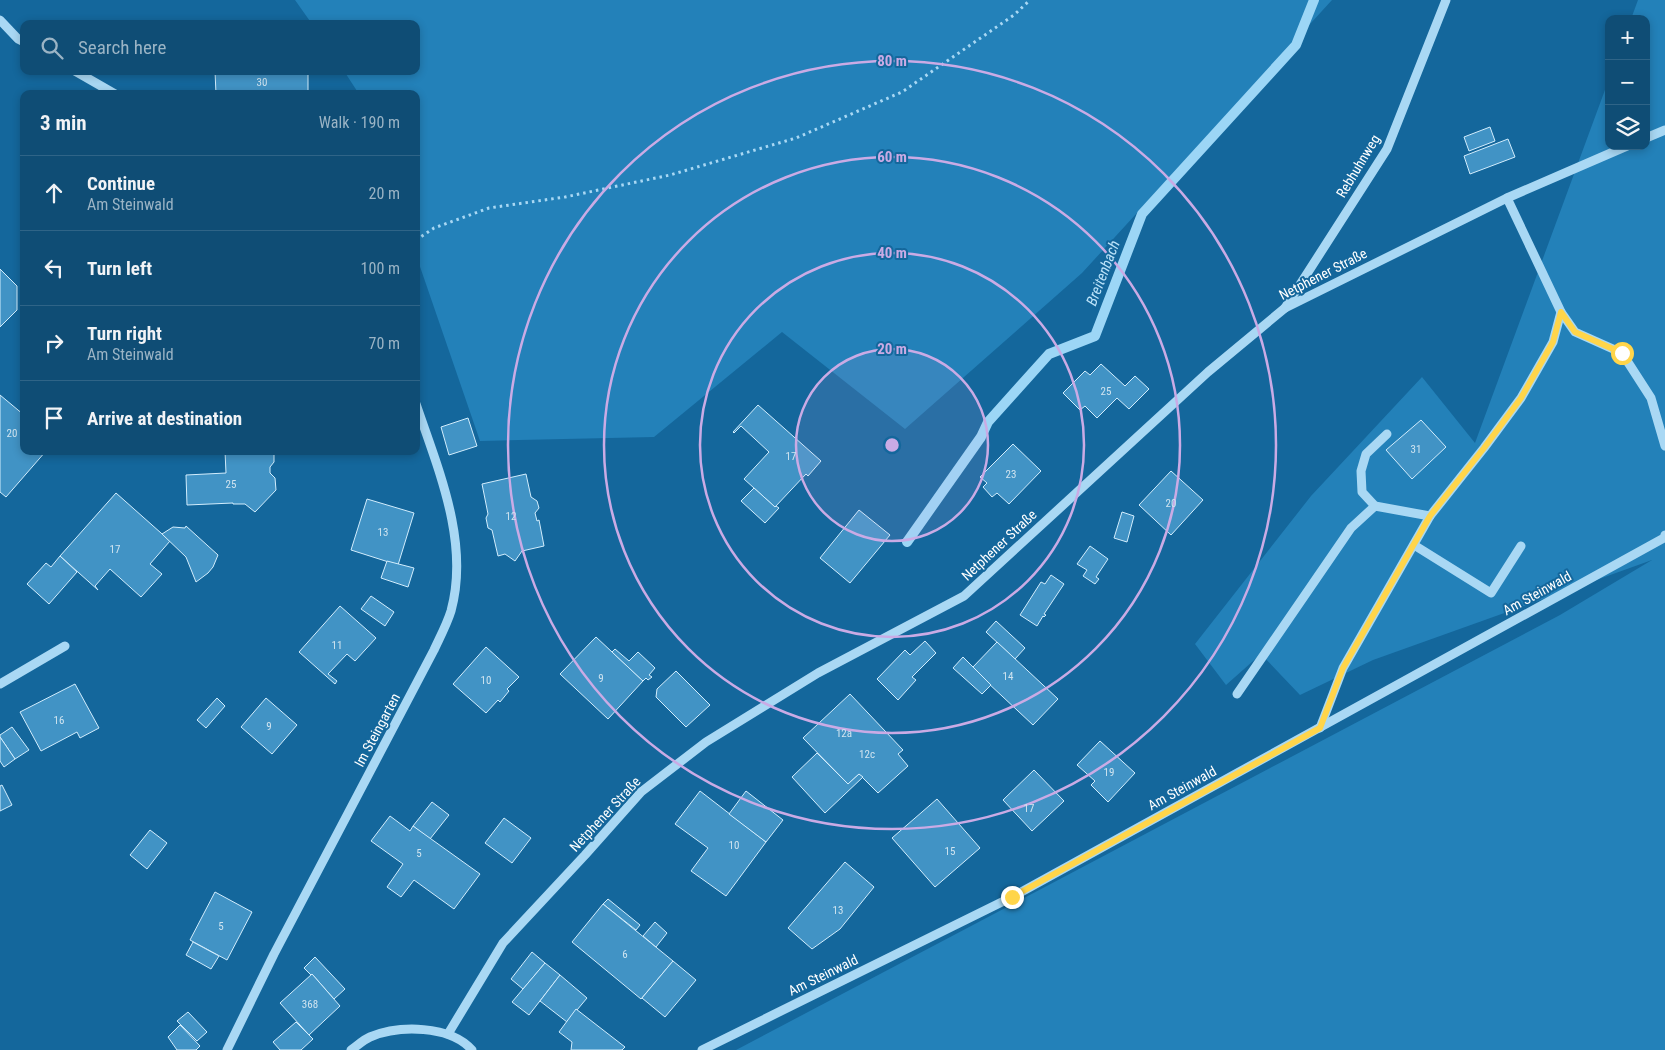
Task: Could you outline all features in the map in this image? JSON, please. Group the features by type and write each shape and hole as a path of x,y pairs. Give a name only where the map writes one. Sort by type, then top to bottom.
{"street":[{"name":"Rebhuhnweg","path":"1284,308 1387,149 1446,0"},
{"path":"0,20 20,40"},
{"path":"82,75 108,90"},
{"path":"1650,136 1665,130"},
{"name":"Netphener Straße","path":"448,1034 503,943 641,792 706,742 818,673 964,596 1208,372 1284,308 1507,198 1618,150"},
{"path":"1507,198 1561,312 1575,332 1622,353 1651,398 1665,446"},
{"path":"1320,728 1343,668 1430,516 1521,398 1553,342 1561,312"},
{"name":"Im Steingarten","path":"227,1050 274,954 434,650 451,612 457,570 453,527 438,470 420,416"},
{"path":"1387,434 1366,454 1361,471 1362,492 1375,506 1430,516"},
{"path":"1237,694 1351,528 1375,506"},
{"name":"Am Steinwald","path":"702,1050 1012,897 1664,538 1665,535"},
{"path":"1414,545 1491,593 1521,546"},
{"path":"0,684 65,646"},
{"path":"351,1050 369,1038 393,1030 414,1029 448,1034 466,1042 472,1050"}],"path":[{"path":"420,237 434,228 489,208 565,197 670,175 796,138 902,92 1014,15 1030,0"}],"shaded area":[{"path":"295,0 1332,0 1082,273 905,429 782,332 654,437 480,441 420,267 420,90 356,90 347,75 420,75 420,20 309,20"},
{"path":"1638,0 1665,0 1665,1050 736,1050 1560,615 1652,560 1373,660 1300,695 1261,654 1226,685 1195,644 1311,496 1422,377 1475,443 1605,90 1605,150 1650,150 1650,15 1632,15"}],"building":[{"path":"215,75 308,75 308,90 216,90"},
{"path":"1490,127 1495,141 1469,151 1464,137"},
{"path":"1508,139 1515,157 1470,174 1464,156"},
{"path":"0,269 17,286 17,310 0,327"},
{"path":"1101,364 1125,386 1135,376 1149,389 1129,409 1117,398 1097,418 1085,406 1080,410 1063,393 1085,371 1090,375"},
{"path":"0,395 20,412 20,455 43,455 6,497 0,492"},
{"path":"758,405 821,461 775,507 744,479 769,452 741,426 733,432"},
{"path":"468,418 477,446 449,455 441,427"},
{"path":"1421,420 1446,447 1412,479 1386,450"},
{"path":"1013,444 1041,471 1009,504 997,493 992,497 983,487 987,483 980,477"},
{"path":"225,455 274,455 274,462 270,467 270,473 275,478 276,490 255,512 245,504 187,505 186,475 226,473"},
{"path":"1171,471 1203,500 1171,535 1139,505"},
{"path":"526,474 531,497 537,501 539,508 535,513 537,521 539,520 544,546 522,551 515,561 505,554 498,556 492,530 488,528 486,518 488,514 482,484"},
{"path":"754,488 775,507 779,508 765,523 741,501"},
{"path":"116,493 170,541 150,564 162,574 141,597 110,569 95,586 98,590 60,556"},
{"path":"367,499 414,513 398,565 351,550"},
{"path":"859,510 890,535 850,583 820,558"},
{"path":"1122,512 1134,516 1127,542 1114,538"},
{"path":"186,526 218,555 213,567 196,582 186,557 162,534 173,527 185,528"},
{"path":"1090,546 1108,559 1096,577 1099,579 1095,584 1083,576 1087,570 1077,564"},
{"path":"60,556 77,572 49,604 27,584 46,563 51,567"},
{"path":"387,561 414,568 408,587 381,578"},
{"path":"1051,575 1064,584 1044,614 1046,615 1043,616 1037,626 1020,615 1041,582 1045,584"},
{"path":"371,596 394,612 385,626 361,609"},
{"path":"340,606 376,638 355,661 347,654 328,674 337,681 335,684 299,652"},
{"path":"996,621 1025,648 1015,659 986,632"},
{"path":"596,637 643,681 608,719 560,674"},
{"path":"925,641 936,653 912,677 916,680 898,700 877,679 905,650 910,655"},
{"path":"997,642 1058,699 1033,725 972,668"},
{"path":"486,647 519,677 507,689 509,691 500,702 498,700 486,713 453,684"},
{"path":"615,649 629,661 638,652 655,668 649,675 652,677 648,680 646,678 643,681 612,652"},
{"path":"963,657 991,685 982,694 953,668"},
{"path":"676,671 710,705 686,727 656,697 657,689"},
{"path":"75,684 99,728 80,738 77,732 41,751 20,712"},
{"path":"850,694 903,750 898,754 908,766 878,793 859,774 848,784 803,738"},
{"path":"217,698 225,706 206,728 197,720"},
{"path":"266,698 297,725 272,754 241,727"},
{"path":"12,727 29,750 15,759 0,737 0,735"},
{"path":"0,737 15,759 4,767 0,761"},
{"path":"1100,741 1135,773 1108,802 1091,785 1095,781 1077,765"},
{"path":"817,753 848,784 859,774 863,777 825,813 792,777"},
{"path":"1034,770 1064,801 1032,831 1003,800"},
{"path":"2,785 12,805 0,811 0,786"},
{"path":"700,791 766,842 726,896 691,871 708,848 675,824"},
{"path":"746,791 783,820 766,842 729,814"},
{"path":"937,799 980,848 935,887 892,838"},
{"path":"432,802 449,815 430,839 413,826"},
{"path":"390,816 410,831 413,826 480,874 454,909 414,880 401,897 387,887 403,864 371,841"},
{"path":"504,818 531,838 512,863 485,843"},
{"path":"150,830 167,843 147,869 130,855"},
{"path":"845,862 874,887 840,929 812,949 788,928"},
{"path":"215,892 252,912 227,960 190,940"},
{"path":"608,899 640,925 636,930 603,904"},
{"path":"603,904 673,961 641,999 572,942"},
{"path":"655,922 667,933 656,947 643,936"},
{"path":"193,942 219,956 211,969 186,955"},
{"path":"532,952 545,963 523,989 511,979"},
{"path":"315,957 345,989 334,999 312,974 304,968"},
{"path":"673,961 696,980 665,1017 642,998"},
{"path":"545,963 560,975 529,1015 512,1002"},
{"path":"312,974 340,1006 309,1035 280,1003"},
{"path":"560,975 587,998 567,1022 540,1001"},
{"path":"576,1009 625,1047 622,1050 571,1050 572,1042 559,1032"},
{"path":"188,1012 207,1032 197,1041 177,1021"},
{"path":"296,1022 313,1039 301,1050 280,1050 273,1042"},
{"path":"180,1025 200,1046 196,1050 177,1050 168,1037"}],"waterway":[{"name":"Breitenbach","path":"907,542 981,437 988,422 1049,354 1095,336 1142,214 1296,45 1314,0"}],"route":[{"path":"1012,897 1320,728 1343,668 1430,516 1521,398 1553,342 1561,312 1575,332 1622,353"}]}
